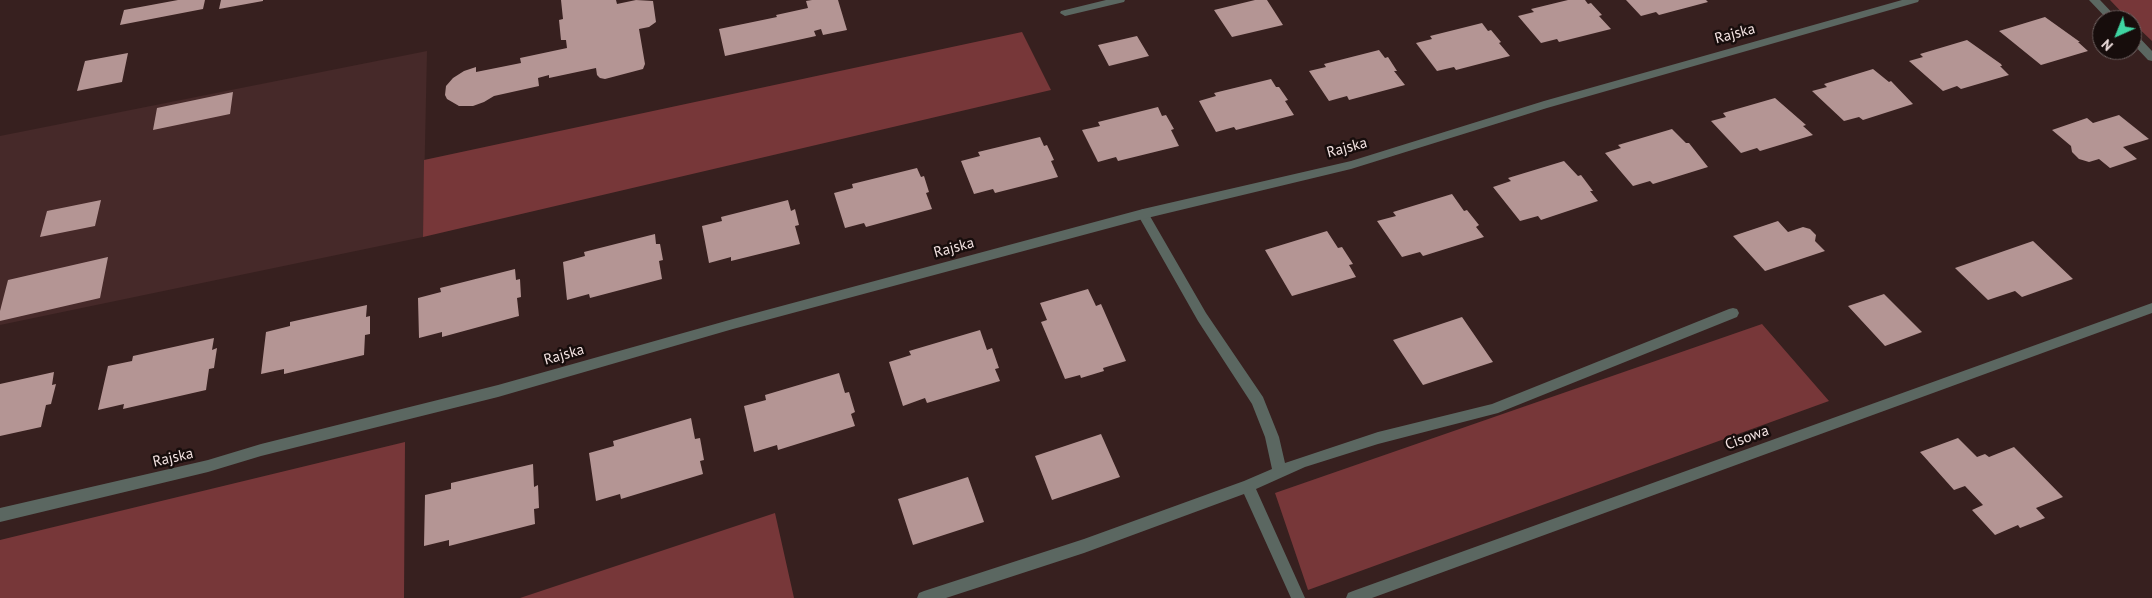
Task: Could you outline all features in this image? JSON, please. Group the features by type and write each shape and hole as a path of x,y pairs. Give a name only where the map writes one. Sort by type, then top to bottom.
{"street":[{"path":"1065,13 1120,0"},
{"name":"Rajska","path":"0,515 208,466 261,450 498,391 743,321 1142,214 1350,164 1571,97 1914,0"},
{"path":"2094,0 2104,10"},
{"path":"2142,47 2152,57"},
{"path":"1142,214 1202,317 1258,401 1272,437 1280,472"},
{"name":"Cisowa","path":"1353,598 2152,308"},
{"path":"924,598 1084,546 1248,486 1302,462 1378,438 1492,409 1733,314"},
{"path":"1248,486 1298,598"}],"shaded area":[{"path":"2110,0 2152,0 2152,41 2142,32 2142,10 2120,10"},
{"path":"1022,32 1051,90 423,237 424,160"},
{"path":"427,51 423,237 0,325 0,136"},
{"path":"1762,324 1829,401 1308,590 1275,493"},
{"path":"405,442 404,598 0,598 0,540"},
{"path":"775,513 794,598 520,598"}],"building":[{"path":"178,0 205,0 203,9 120,25 124,10"},
{"path":"221,0 263,0 263,1 219,9"},
{"path":"561,0 616,0 617,4 636,0 653,1 656,22 649,27 639,29 645,64 643,69 605,79 597,75 596,68 549,78 549,75 538,78 539,86 494,96 473,106 459,106 447,99 445,95 446,86 453,78 464,71 476,67 476,72 521,63 520,58 567,48 566,40 561,40 559,20 563,19"},
{"path":"838,0 847,30 823,35 821,29 814,31 816,36 725,56 719,29 777,17 776,15 808,8 806,1"},
{"path":"1255,0 1267,0 1283,25 1232,37 1214,10"},
{"path":"1568,0 1585,0 1588,4 1591,3 1602,15 1599,16 1611,29 1559,42 1557,39 1541,43 1518,16 1534,12 1531,9"},
{"path":"1626,0 1706,0 1708,2 1659,15 1656,12 1641,16"},
{"path":"2045,17 2080,42 2078,42 2088,51 2041,65 1999,31"},
{"path":"1482,23 1488,31 1491,30 1510,56 1456,70 1454,67 1437,71 1416,43 1432,39 1430,36"},
{"path":"1137,36 1149,56 1109,66 1098,45"},
{"path":"1967,40 2001,64 2002,66 2000,66 2009,75 1961,89 1957,86 1943,91 1909,61 1923,57 1920,54"},
{"path":"1379,50 1385,58 1388,57 1397,71 1394,71 1405,85 1349,100 1347,96 1329,101 1309,71 1326,67 1324,64"},
{"path":"128,53 122,82 77,91 85,61"},
{"path":"1873,69 1889,82 1891,81 1913,104 1863,120 1859,117 1844,121 1812,91 1827,87 1824,84"},
{"path":"1271,79 1288,100 1285,101 1294,115 1236,130 1234,127 1216,132 1199,101 1216,96 1214,93"},
{"path":"233,92 230,114 153,130 157,108"},
{"path":"1775,98 1806,125 1803,126 1813,135 1760,151 1757,148 1741,153 1711,121 1726,117 1723,113"},
{"path":"1158,107 1162,116 1166,115 1174,129 1171,130 1179,146 1118,161 1116,157 1098,162 1082,130 1100,126 1098,122"},
{"path":"2119,115 2149,139 2123,147 2137,159 2110,168 2099,159 2089,162 2079,159 2072,152 2071,146 2052,130 2087,118 2093,123"},
{"path":"1672,129 1686,143 1689,143 1708,167 1653,184 1650,181 1633,186 1605,153 1621,148 1618,145"},
{"path":"1040,137 1044,146 1047,145 1054,160 1051,161 1058,177 995,193 993,189 974,194 961,161 980,156 978,152"},
{"path":"1564,161 1578,176 1581,175 1598,201 1541,220 1538,216 1520,221 1493,187 1511,181 1508,178"},
{"path":"917,168 921,177 924,176 929,192 926,193 932,209 866,227 864,223 845,228 834,193 853,188 852,184"},
{"path":"1452,194 1464,211 1467,210 1479,225 1476,227 1484,237 1423,256 1420,252 1402,257 1377,221 1396,216 1393,212"},
{"path":"101,200 95,226 40,237 47,211"},
{"path":"788,200 791,211 795,209 799,225 795,226 800,244 731,261 731,257 709,263 702,226 722,221 721,217"},
{"path":"1778,221 1788,232 1803,227 1810,229 1816,235 1815,241 1825,251 1765,271 1733,236"},
{"path":"1327,231 1338,248 1342,247 1353,264 1349,265 1356,277 1292,296 1265,250"},
{"path":"655,234 656,244 660,244 663,260 659,261 662,279 590,298 589,294 567,300 563,262 585,256 584,252"},
{"path":"2033,241 2073,279 2022,297 2015,291 1988,300 1955,268"},
{"path":"108,257 100,298 0,321 0,311 8,280"},
{"path":"515,269 516,280 520,279 521,297 517,298 519,316 442,337 442,332 419,338 418,298 441,292 440,288"},
{"path":"1088,289 1096,306 1101,304 1126,361 1103,368 1104,371 1081,378 1080,375 1065,379 1041,322 1047,320 1040,303"},
{"path":"1884,294 1922,332 1885,346 1848,306"},
{"path":"367,305 366,317 370,316 370,334 365,335 364,355 284,374 284,369 261,374 266,332 290,326 290,322"},
{"path":"1462,317 1493,362 1423,385 1393,340"},
{"path":"980,330 987,350 992,348 999,368 995,369 1000,381 927,403 925,398 903,406 889,362 911,355 909,351"},
{"path":"214,338 212,350 217,348 214,368 209,369 206,390 123,409 124,404 98,410 108,366 132,361 133,356"},
{"path":"54,372 52,385 56,384 51,404 46,405 41,427 0,436 0,384"},
{"path":"839,373 845,393 849,392 855,412 851,414 855,426 778,450 777,445 754,452 744,406 766,400 765,395"},
{"path":"691,418 695,439 700,438 704,460 700,461 703,474 621,499 620,494 596,501 589,453 614,446 613,441"},
{"path":"1101,434 1120,477 1052,500 1035,456"},
{"path":"1958,438 1977,457 1985,454 1989,457 2014,447 2063,497 2036,508 2045,518 2020,528 2018,525 1995,535 1972,510 1983,505 1965,486 1954,490 1920,452"},
{"path":"533,464 534,487 538,485 539,508 534,509 535,524 449,546 449,540 424,546 425,495 451,489 451,483"},
{"path":"968,477 984,522 913,545 898,499"}]}
